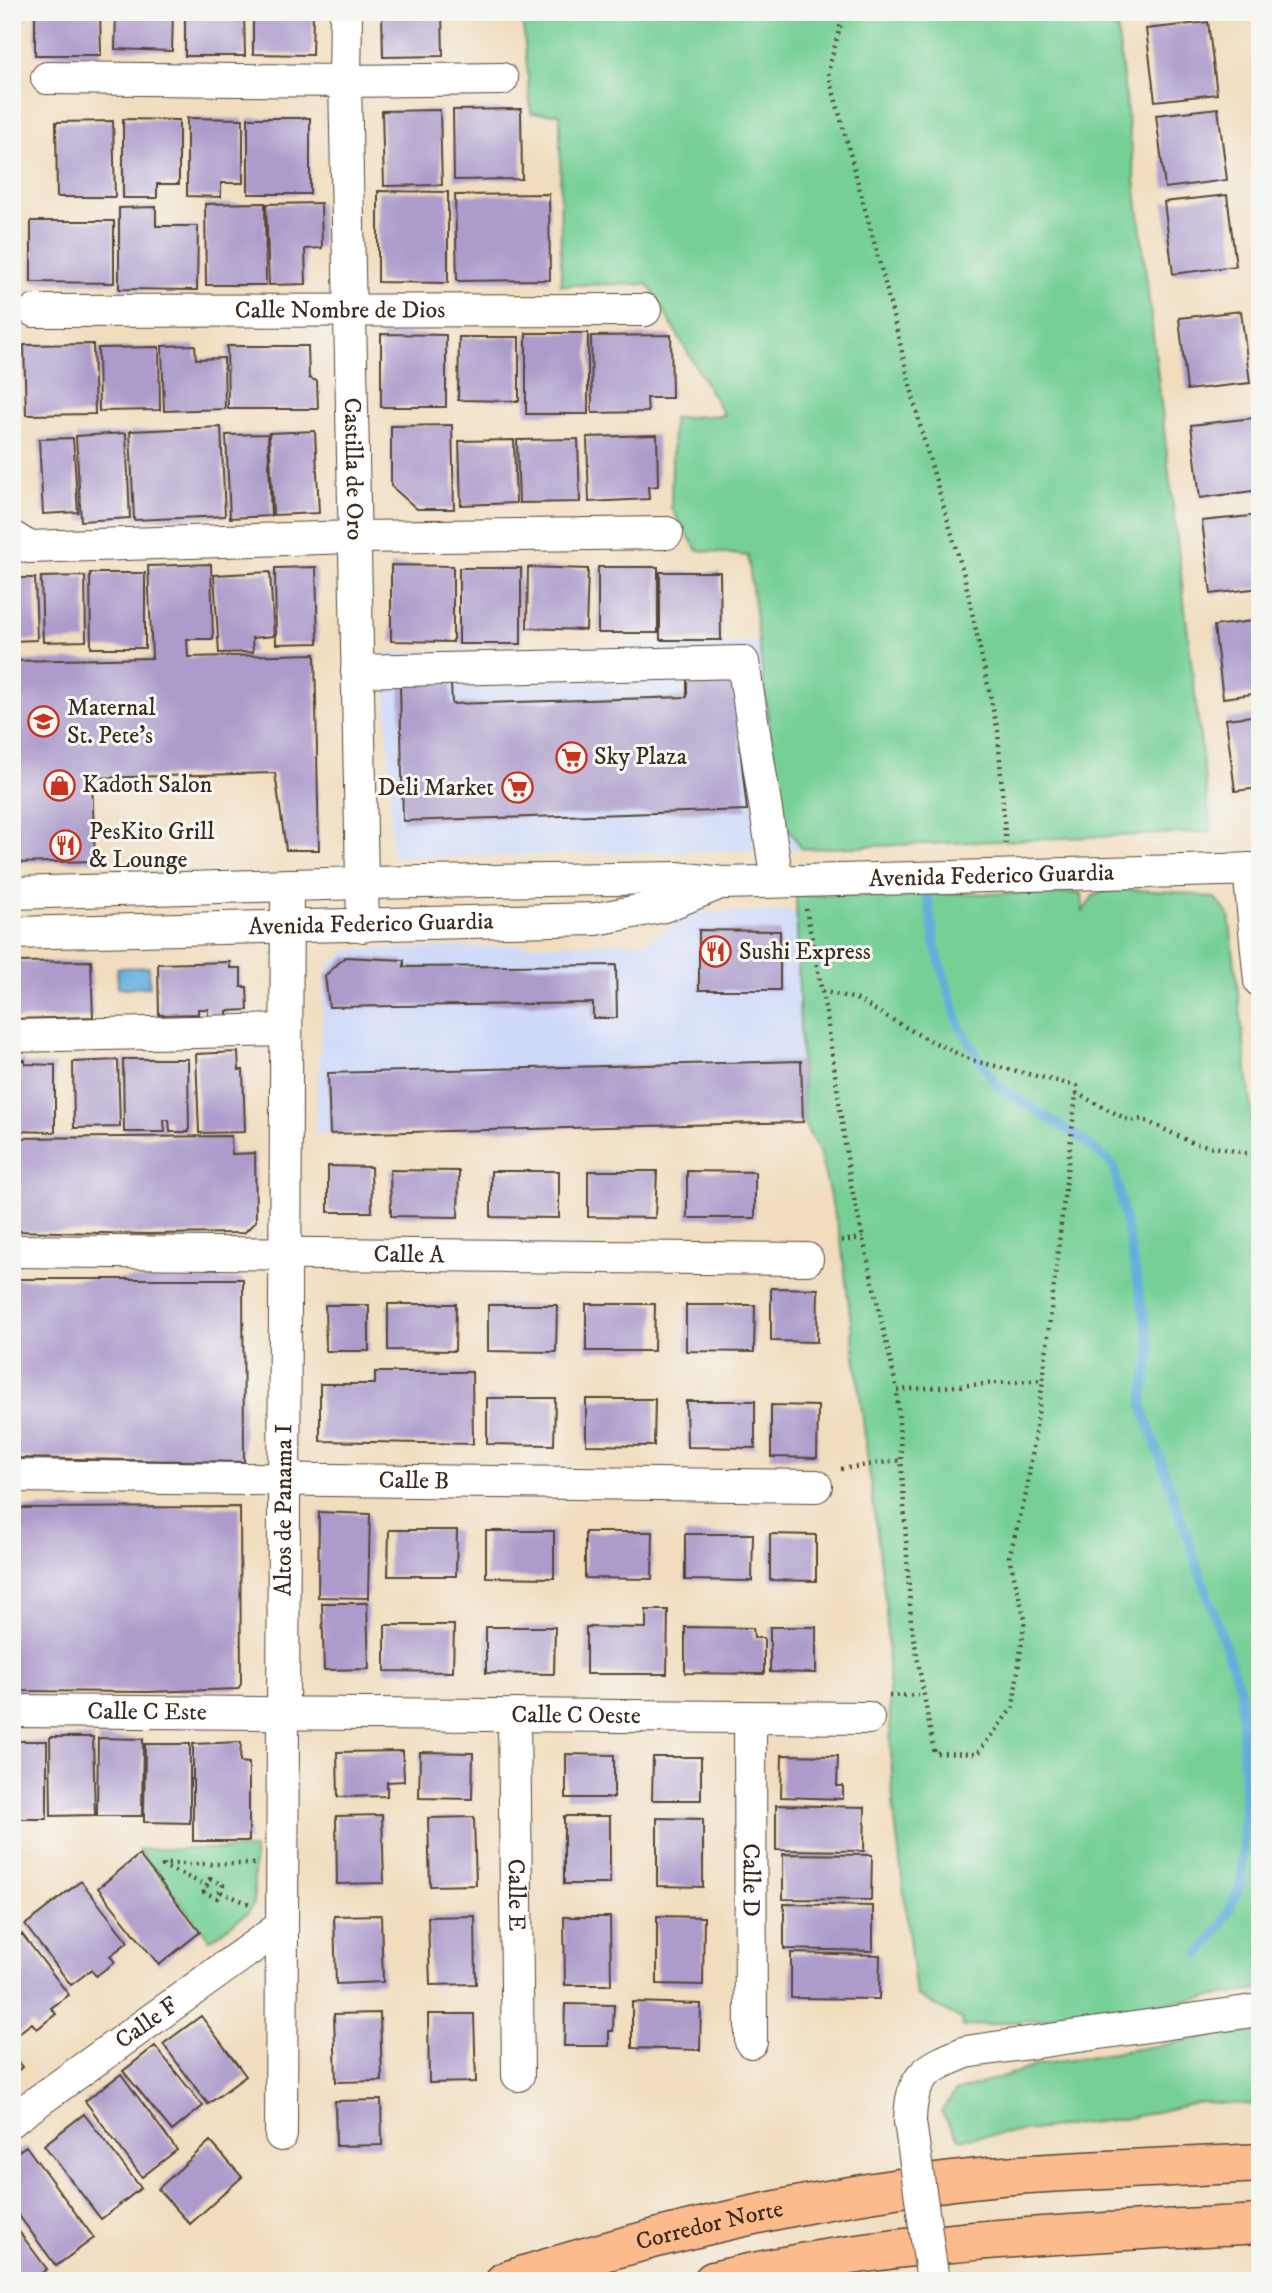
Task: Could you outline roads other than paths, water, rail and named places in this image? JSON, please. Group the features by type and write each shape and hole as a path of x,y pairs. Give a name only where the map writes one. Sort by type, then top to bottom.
{"highway":[{"name":"Corredor Norte","path":"505,2281 613,2248 742,2217 856,2195 990,2177 1260,2163"},
{"path":"713,2281 757,2270 894,2249 998,2238 1260,2224"}],"street":[{"name":"Castilla de Oro","path":"346,12 349,310 363,926"},
{"path":"47,78 345,81 502,79"},
{"name":"Calle Nombre de Dios","path":"34,312 645,310"},
{"path":"12,537 28,547 355,537 667,533"},
{"path":"357,671 743,662 787,881"},
{"path":"1254,869 1260,981"},
{"name":"Avenida Federico Guardia","path":"12,893 362,883 677,878 723,883 1254,869"},
{"name":"Avenida Federico Guardia","path":"12,933 596,919 664,906 723,883"},
{"name":"Altos de Panama I","path":"281,2135 287,886"},
{"path":"12,1036 286,1030"},
{"name":"Calle A","path":"12,1251 807,1259"},
{"name":"Calle B","path":"12,1476 284,1479 825,1478"},
{"name":"Calle C Oeste","path":"283,1714 750,1717 872,1707"},
{"name":"Calle C Este","path":"12,1711 283,1714"},
{"name":"Calle E","path":"514,1715 518,2074"},
{"name":"Calle D","path":"750,1717 751,2042"},
{"name":"Calle F","path":"12,2120 282,1926"},
{"path":"933,2281 910,2122 910,2099 918,2081 934,2065 966,2052 1260,2010"}],"water":[{"path":"149,967 150,987 118,988 117,968"}],"waterway":[{"path":"928,898 936,950 960,1027 996,1085 1085,1141 1114,1166 1151,1349 1142,1405 1240,1689 1245,1797 1241,1884 1222,1924 1200,1954"}],"place":[{"name":"Maternal St. Pete's","path":"44,722"},
{"name":"Sky Plaza","path":"571,757"},
{"name":"Kadoth Salon","path":"59,785"},
{"name":"Deli Market","path":"517,788"},
{"name":"PesKito Grill & Lounge","path":"66,846"},
{"name":"Sushi Express","path":"716,952"}]}
